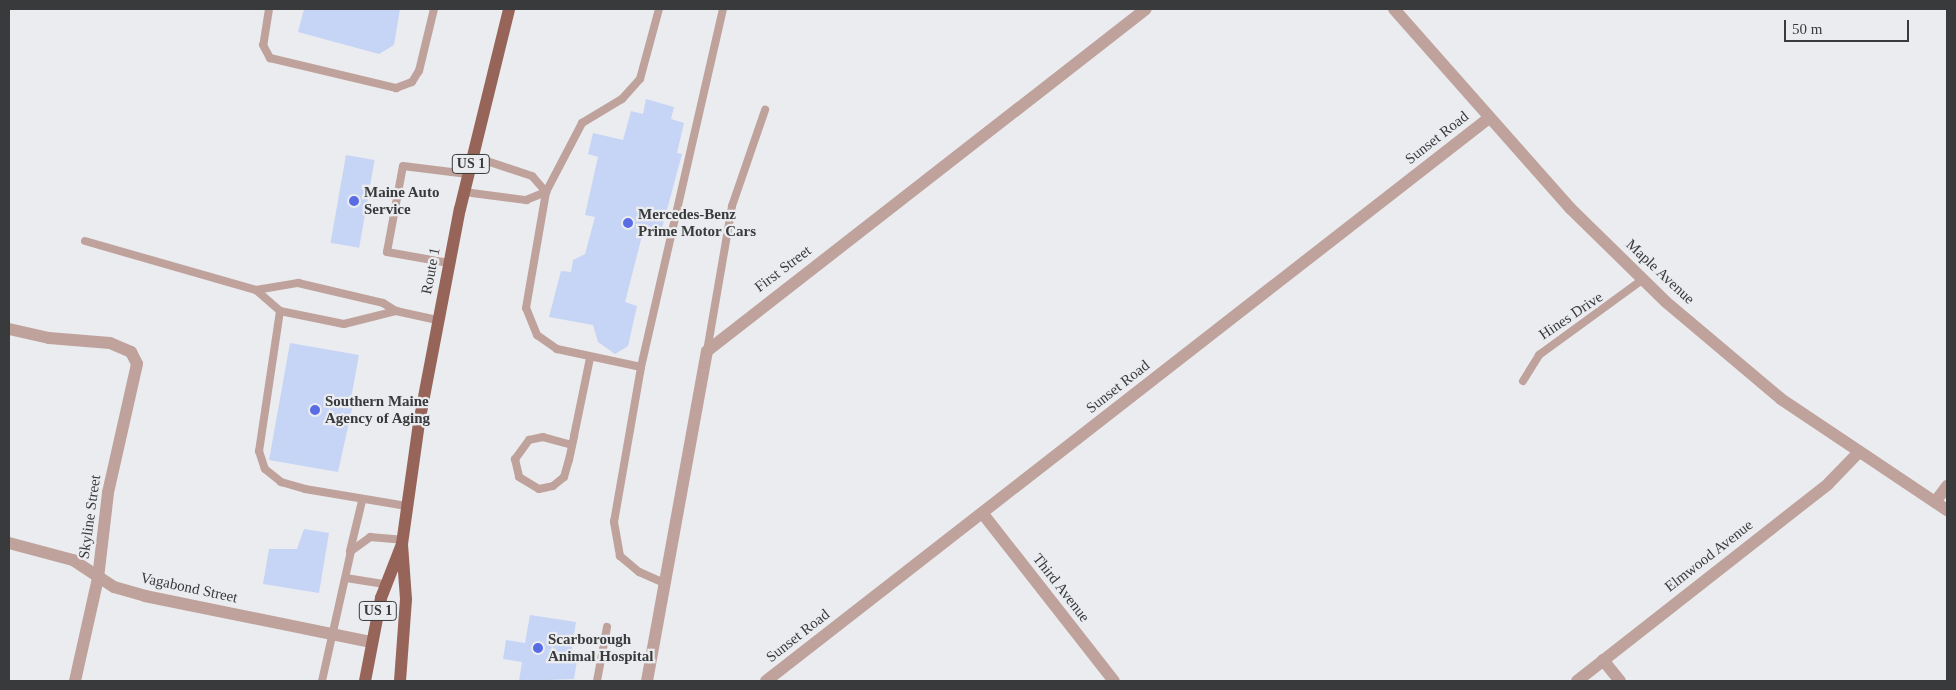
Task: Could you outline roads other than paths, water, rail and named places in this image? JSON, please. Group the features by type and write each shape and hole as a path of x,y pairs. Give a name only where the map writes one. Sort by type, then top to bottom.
{"main road":[{"name":"Route 1","path":"400,681 406,599 402,542 407,506 449,263 472,156 508,9"},
{"name":"Route 1","path":"365,681 371,642 385,584 402,542"}],"street":[{"name":"First Street","path":"707,351 1146,9"},
{"name":"Maple Avenue","path":"1394,9 1489,118 1642,280 1723,352 1858,453 1947,510"},
{"name":"Sunset Road","path":"772,680 1489,118"},
{"name":"Skyline Street","path":"9,329 49,338 110,343 135,358 137,378 108,493 98,578 74,681"},
{"path":"647,681 707,351"},
{"name":"Elmwood Avenue","path":"1576,681 1828,484 1858,453"},
{"path":"1935,502 1947,486"},
{"name":"Third Avenue","path":"983,514 1114,681"},
{"name":"Vagabond Street","path":"9,544 73,560 98,578 145,596 371,642"},
{"path":"1604,660 1620,681"}],"lane":[{"path":"269,9 263,45 270,58 396,88 412,82 419,71 434,9"},
{"path":"641,367 590,358 547,344 528,317 546,192 582,123 622,99 640,80 659,9"},
{"path":"664,583 640,572 620,556 614,534 641,367 723,9"},
{"path":"707,351 734,198 765,110"},
{"path":"472,156 532,176 546,192"},
{"path":"449,263 387,252 403,166 468,174"},
{"path":"464,192 526,200 546,192"},
{"path":"85,241 256,290 280,311 344,324 396,311"},
{"name":"Hines Drive","path":"1523,381 1539,355 1642,280"},
{"path":"256,290 298,283 383,303 396,311 438,320"},
{"path":"280,311 259,458 281,482 362,500 407,506"},
{"path":"572,445 543,437 529,440 515,459 519,478 539,489 557,484 566,472 572,445 590,358"},
{"path":"322,681 330,634 346,578 362,500"},
{"path":"349,560 363,538 402,542"},
{"path":"346,578 385,584"},
{"path":"597,681 607,627"}],"place":[{"name":"Maine Auto Service","path":"354,201"},
{"name":"Mercedes-Benz Prime Motor Cars","path":"628,223"},
{"name":"Southern Maine Agency of Aging","path":"315,410"},
{"name":"Scarborough Animal Hospital","path":"538,648"}]}
